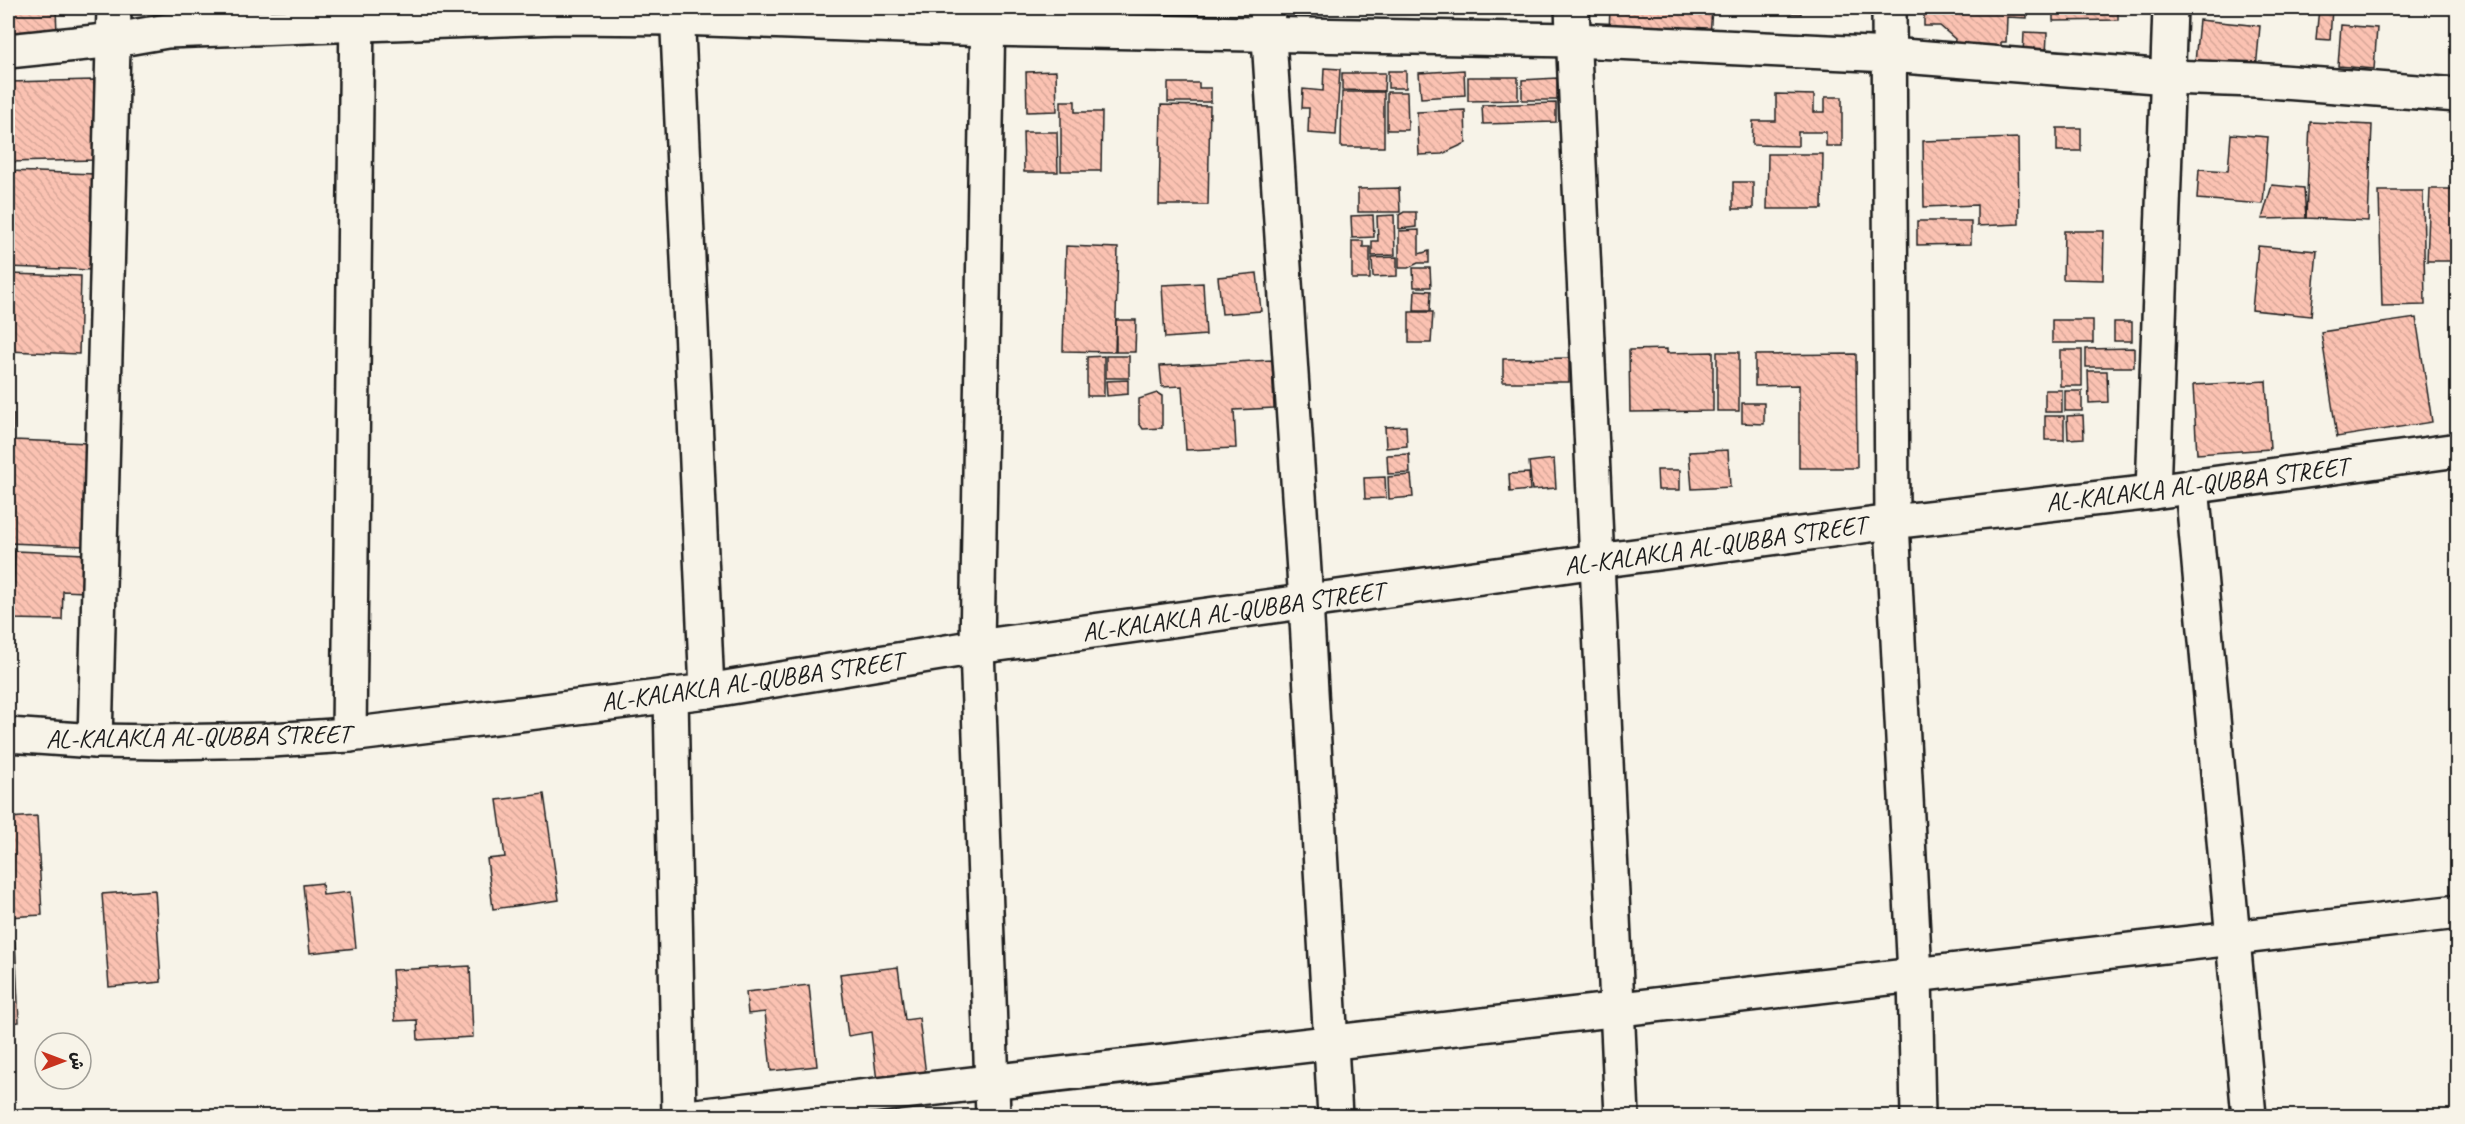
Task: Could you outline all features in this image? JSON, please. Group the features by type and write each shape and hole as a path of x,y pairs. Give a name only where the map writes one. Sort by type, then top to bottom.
{"street":[{"path":"95,741 115,40 114,8"},
{"path":"1572,8 1622,1116"},
{"path":"1890,8 1892,522 1915,975 1918,1116"},
{"path":"2153,492 2170,8"},
{"path":"8,51 115,40 167,31 357,15 560,17 678,13 1268,20 1573,40 1890,54 2168,76 2457,95"},
{"path":"678,13 707,691"},
{"path":"349,735 357,15"},
{"path":"988,18 977,647 993,1116"},
{"path":"1268,20 1306,602 1335,1116"},
{"name":"AL-KALAKLA AL-QUBBA STREET","path":"8,735 95,741 271,740 349,735 707,691 977,647 1597,561 1892,522 2153,492 2457,450"},
{"path":"2192,486 2249,1116"},
{"path":"671,695 679,1116"},
{"path":"696,1116 1332,1041 2233,940 2457,912"}],"building":[{"path":"8,8 56,8 57,34 8,35"},
{"path":"163,8 218,8 218,27 167,31"},
{"path":"260,8 350,8 349,20 259,15"},
{"path":"1610,8 1712,8 1710,37 1609,33"},
{"path":"1758,8 1801,8 1801,14 1758,11"},
{"path":"1924,8 2027,8 2027,18 2007,17 2006,42 2001,42 2001,50 1954,48 1955,39 1940,26 1924,26"},
{"path":"2053,8 2118,8 2118,20 2053,21"},
{"path":"2319,8 2332,8 2330,40 2316,39"},
{"path":"2199,20 2260,26 2255,80 2194,73"},
{"path":"2341,25 2377,28 2374,69 2338,66"},
{"path":"2024,32 2047,33 2046,57 2023,56"},
{"path":"1324,68 1340,69 1336,135 1308,133 1309,108 1302,108 1303,89 1323,91"},
{"path":"1464,70 1465,95 1421,98 1419,73"},
{"path":"1056,71 1057,111 1027,112 1026,72"},
{"path":"1388,71 1406,71 1406,88 1388,88"},
{"path":"1342,73 1385,73 1384,91 1342,90"},
{"path":"1468,77 1518,77 1518,100 1468,101"},
{"path":"1557,78 1557,100 1522,100 1522,80"},
{"path":"94,80 95,160 8,162 8,82"},
{"path":"1168,83 1199,83 1199,88 1211,88 1211,102 1168,102"},
{"path":"1342,92 1384,92 1384,147 1341,147"},
{"path":"1387,92 1407,92 1408,130 1387,130"},
{"path":"1776,94 1814,95 1814,112 1825,112 1825,97 1842,97 1842,146 1826,146 1826,132 1798,132 1798,146 1752,145 1753,121 1776,121"},
{"path":"1061,101 1075,101 1075,112 1102,112 1101,171 1061,171"},
{"path":"1556,103 1556,122 1483,124 1482,105"},
{"path":"1161,105 1210,106 1208,205 1159,205"},
{"path":"1465,110 1466,143 1442,154 1419,155 1417,112"},
{"path":"2310,122 2372,125 2368,221 2306,218"},
{"path":"2057,128 2081,128 2081,151 2057,151"},
{"path":"1023,132 1057,132 1058,172 1024,172"},
{"path":"2231,134 2268,137 2263,204 2197,199 2199,169 2228,171"},
{"path":"2018,138 2019,224 1977,226 1977,205 1924,207 1923,141"},
{"path":"1768,154 1823,154 1822,209 1767,209"},
{"path":"8,171 95,174 92,270 8,267"},
{"path":"1733,182 1753,182 1753,209 1733,209"},
{"path":"2272,185 2304,188 2306,218 2262,219"},
{"path":"1399,188 1400,212 1358,212 1358,189"},
{"path":"2430,189 2458,189 2458,261 2427,261"},
{"path":"2379,191 2423,191 2425,305 2382,306"},
{"path":"1404,212 1416,212 1416,227 1399,229 1399,215"},
{"path":"1373,215 1374,237 1352,238 1351,216"},
{"path":"1394,215 1395,255 1372,256 1372,241 1378,241 1377,216"},
{"path":"1917,221 1971,221 1971,244 1917,245"},
{"path":"1419,230 1419,254 1429,251 1429,263 1418,263 1408,268 1399,268 1399,231"},
{"path":"2064,231 2104,231 2103,280 2063,279"},
{"path":"1352,241 1363,241 1363,247 1370,247 1370,279 1352,279"},
{"path":"1066,246 1118,248 1115,352 1063,351"},
{"path":"2258,246 2317,251 2311,316 2252,310"},
{"path":"1397,257 1397,276 1373,277 1372,258"},
{"path":"1413,268 1430,268 1431,287 1414,287"},
{"path":"1257,273 1261,311 1222,314 1218,277"},
{"path":"8,274 81,276 79,354 8,351"},
{"path":"1203,283 1206,335 1165,338 1162,285"},
{"path":"1415,290 1431,291 1430,311 1414,311"},
{"path":"1409,312 1433,312 1431,343 1409,343"},
{"path":"2416,318 2432,422 2337,437 2321,332"},
{"path":"1116,320 1136,320 1135,352 1116,352"},
{"path":"2052,320 2093,320 2093,343 2052,343"},
{"path":"2114,322 2132,322 2132,341 2114,341"},
{"path":"2134,348 2134,367 2086,367 2086,349"},
{"path":"1667,349 1667,353 1713,352 1713,411 1630,412 1629,350"},
{"path":"2060,350 2082,350 2082,386 2060,386"},
{"path":"1717,352 1739,352 1739,411 1717,411"},
{"path":"1856,354 1857,468 1799,468 1799,385 1755,386 1755,355"},
{"path":"1104,356 1104,396 1087,396 1087,357"},
{"path":"1106,356 1129,356 1129,378 1106,378"},
{"path":"1569,358 1569,382 1503,382 1503,359"},
{"path":"1272,360 1274,408 1234,410 1236,448 1186,450 1182,386 1162,387 1160,366"},
{"path":"2088,371 2107,371 2108,402 2089,403"},
{"path":"1128,380 1128,394 1107,396 1106,381"},
{"path":"2266,381 2270,449 2197,454 2193,385"},
{"path":"2045,390 2062,390 2062,412 2045,412"},
{"path":"2065,391 2082,391 2082,411 2065,411"},
{"path":"1157,393 1162,396 1162,428 1143,429 1139,423 1139,399"},
{"path":"1742,403 1764,403 1764,424 1742,423"},
{"path":"8,414 14,414 13,440 89,443 84,546 8,543"},
{"path":"2083,415 2084,438 2068,439 2067,416"},
{"path":"2045,416 2064,416 2064,440 2045,440"},
{"path":"1406,426 1407,446 1386,448 1385,427"},
{"path":"1728,450 1730,487 1692,489 1689,452"},
{"path":"1409,454 1410,473 1388,474 1387,455"},
{"path":"1554,459 1556,488 1532,490 1529,462"},
{"path":"1657,470 1680,470 1680,490 1658,490"},
{"path":"1529,473 1530,490 1510,492 1509,474"},
{"path":"1411,475 1413,497 1389,499 1388,477"},
{"path":"1385,477 1386,498 1365,499 1364,478"},
{"path":"15,551 85,554 84,592 63,591 62,620 12,619"},
{"path":"544,794 559,900 493,909 487,859 505,857 497,800"},
{"path":"37,816 42,915 8,917 8,818"},
{"path":"322,883 323,895 350,892 356,948 310,953 303,885"},
{"path":"155,890 161,982 109,987 102,894"},
{"path":"15,941 19,1022 8,1023 8,942"},
{"path":"470,966 473,1037 418,1040 417,1020 395,1021 392,970"},
{"path":"898,967 905,1020 919,1018 926,1075 877,1081 871,1032 848,1036 840,974"},
{"path":"809,985 817,1066 771,1071 765,1012 748,1014 746,992"}]}
